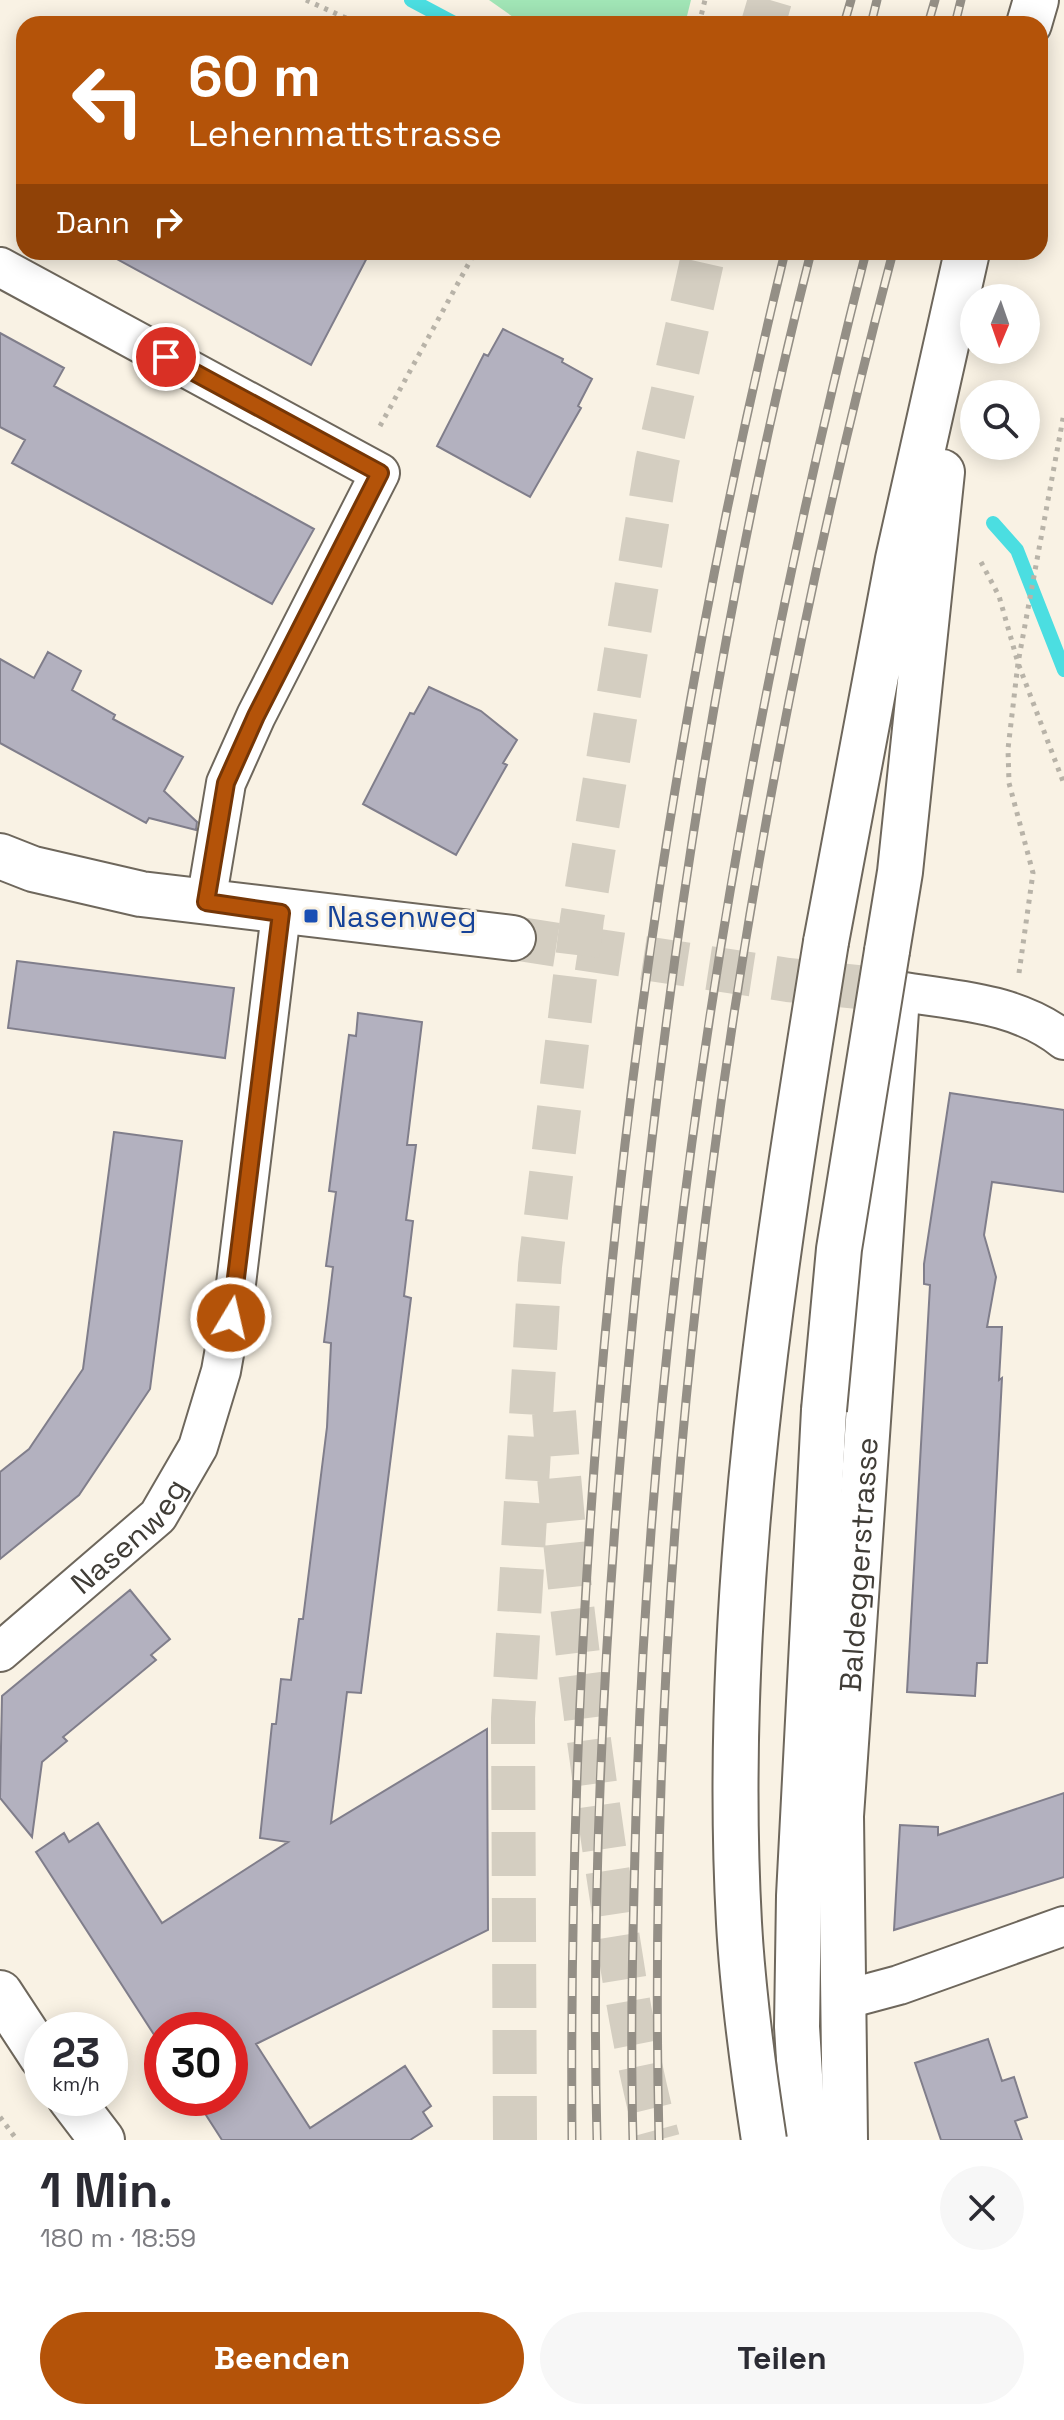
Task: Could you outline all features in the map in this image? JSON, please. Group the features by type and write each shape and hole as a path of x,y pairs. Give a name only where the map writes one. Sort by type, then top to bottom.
{"main road":[{"path":"764,2140 751,2052 739,1925 736,1808 745,1566 769,1321 826,942 898,559 965,260"},
{"path":"804,2140 797,2027 799,1896 824,1410 839,1249 892,971 901,857 966,260"},
{"path":"0,856 33,869 141,894 281,913 513,938"},
{"name":"Baldeggerstrasse","path":"845,2140 841,1816 892,971"},
{"path":"0,1993 24,2030"},
{"path":"84,2116 102,2140"}],"street":[{"path":"0,267 370,467 226,783 206,902"},
{"name":"Nasenweg","path":"0,1652 158,1516 198,1447 221,1371 235,1292 281,913"},
{"path":"892,971 1013,1010 1041,1023 1064,1040"},
{"path":"843,2000 899,1985 1064,1926"}],"path":[{"path":"306,0 341,16"},
{"path":"370,467 471,260"},
{"path":"1018,982 1033,873 1009,783 1008,749 1018,663 1064,413"},
{"path":"981,562 999,596 1018,663 1064,784"},
{"path":"0,2117 17,2140"}],"green space":[{"path":"489,0 691,0 687,16 512,16"}],"building":[{"path":"119,260 366,260 311,365"},
{"path":"503,329 563,359 562,362 592,379 578,406 581,408 530,497 437,446 484,354 488,356"},
{"path":"0,333 64,368 54,386 314,529 272,604 12,463 25,440 0,427"},
{"path":"48,652 81,671 72,690 115,715 113,719 183,757 164,791 197,822 196,830 149,818 146,823 0,743 0,659 34,678"},
{"path":"429,687 481,711 517,740 503,763 507,765 456,855 363,804 410,713 414,714"},
{"path":"17,961 234,988 225,1058 8,1028"},
{"path":"358,1013 422,1022 407,1145 416,1145 406,1220 413,1221 404,1296 411,1298 361,1693 347,1692 331,1823 487,1729 488,1930 256,2044 310,2128 405,2066 431,2106 423,2112 432,2126 410,2140 222,2140 207,2116 248,2116 248,2012 144,2012 144,2019 36,1852 64,1833 69,1842 98,1823 162,1923 288,1842 260,1838 272,1724 276,1724 281,1679 291,1680 299,1619 303,1619 327,1427 331,1343 324,1342 333,1267 326,1266 336,1192 329,1191 349,1035 356,1036"},
{"path":"950,1093 1064,1110 1064,1192 992,1182 984,1235 996,1277 987,1327 1002,1327 999,1380 1002,1378 987,1663 977,1663 975,1696 907,1692 930,1285 924,1284 924,1264"},
{"path":"114,1132 182,1141 150,1389 79,1495 0,1559 0,1472 29,1449 83,1369"},
{"path":"130,1590 170,1639 151,1655 156,1660 63,1737 67,1741 42,1762 32,1837 0,1798 2,1696"},
{"path":"1064,1793 1064,1877 894,1930 900,1825 938,1827 938,1835"},
{"path":"988,2039 1002,2081 1014,2077 1027,2117 1015,2121 1022,2140 941,2140 915,2063"}],"waterway":[{"path":"411,0 441,16"},
{"path":"993,523 1017,550 1064,670"}],"tunnel":[{"path":"765,16 770,0"},
{"path":"515,2140 513,1718 540,1266 582,919 657,462 702,260"},
{"path":"513,938 788,980 898,991"},
{"path":"554,1412 569,1576 596,1793 627,1994 658,2140"}],"railway":[{"path":"846,16 851,0"},
{"path":"873,16 877,0"},
{"path":"930,16 935,0"},
{"path":"957,16 961,0"},
{"path":"572,2140 574,1902 582,1664 597,1427 620,1190 650,954 687,718 732,485 783,260"},
{"path":"597,2140 596,1937 602,1734 623,1428 646,1191 680,921 724,652 750,518 809,260"},
{"path":"633,2140 634,1896 645,1616 660,1419 682,1222 708,1027 740,832 777,638 819,444 864,260"},
{"path":"659,2140 658,1901 666,1663 684,1425 710,1188 744,952 786,717 836,483 891,260"}],"place":[{"name":"Nasenweg","path":"311,916"}],"route":[{"path":"166,357 380,473 256,716 226,783 206,902 281,913 231,1318"}]}
